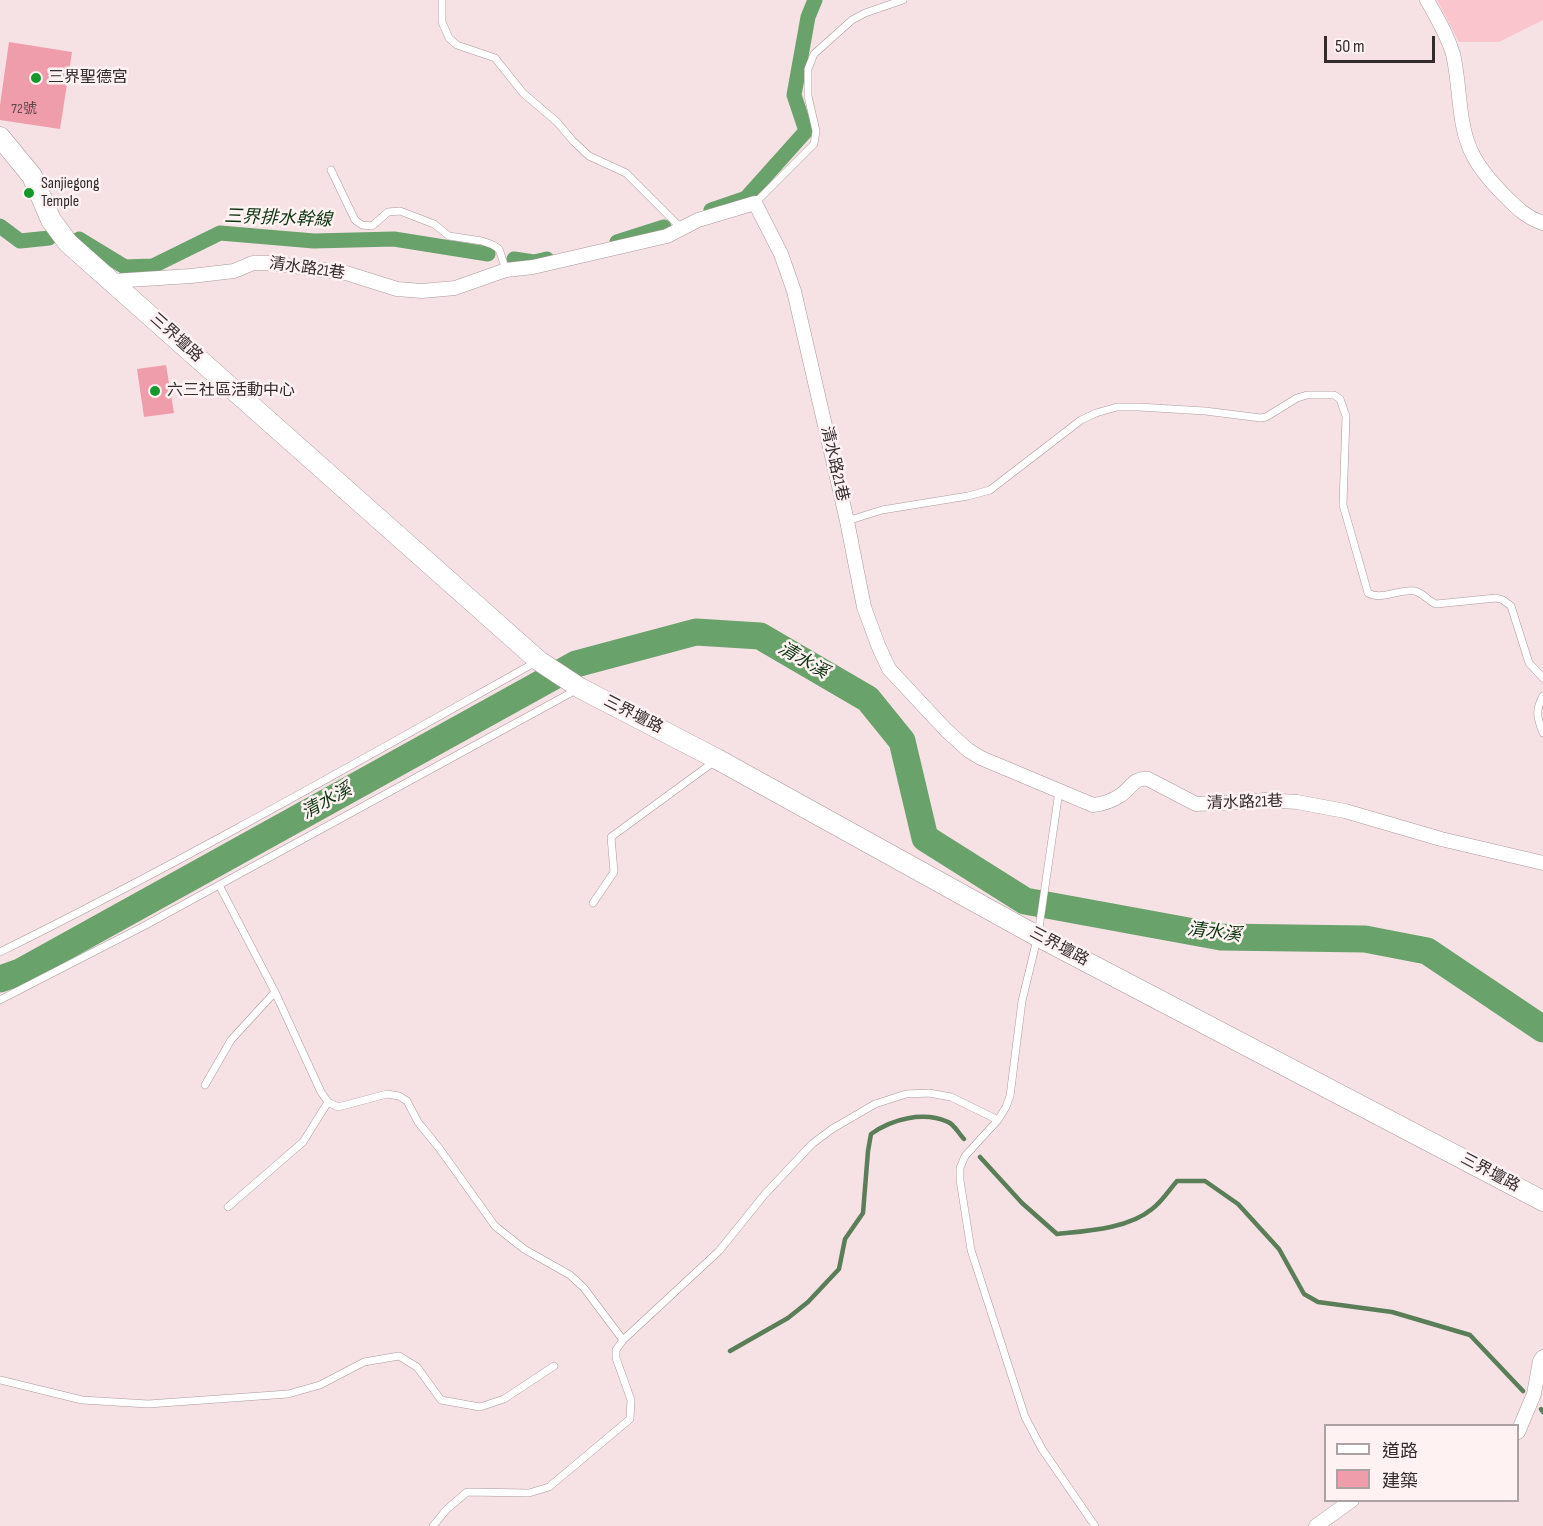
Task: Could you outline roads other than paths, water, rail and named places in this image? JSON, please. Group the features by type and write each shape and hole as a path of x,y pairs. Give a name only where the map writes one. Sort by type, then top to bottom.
{"street":[{"path":"1427,0 1447,36 1453,55 1464,129 1473,157 1493,185 1521,212 1534,220 1543,222"},
{"name":"三界壇路","path":"0,137 32,176 51,220 68,243 539,661 580,688 717,759 1038,935 1543,1201"},
{"name":"清水路21巷","path":"112,281 202,275 234,271 253,263 270,263 346,273 397,289 422,291 456,288 506,270 533,267 667,236 698,220 754,203 781,254 794,291 847,521 864,607 878,645 889,669 968,750 981,758 1093,805 1104,804 1121,795 1135,780 1142,778 1196,804 1265,800 1298,802 1345,811 1441,839 1543,863"},
{"path":"1519,1430 1534,1394 1540,1361 1543,1357"},
{"path":"1317,1526 1349,1502"}],"lane":[{"path":"442,0 442,22 449,38 457,45 486,53 495,58 523,93 557,122 589,156 626,173 682,229"},
{"path":"754,203 814,144 816,131 808,96 808,69 814,54 852,20 903,0"},
{"path":"331,170 355,220 362,225 372,226 388,212 400,211 434,224 449,236 493,245 499,249 506,270"},
{"path":"847,521 882,510 968,496 990,490 1081,420 1117,407 1205,411 1261,418 1297,398 1307,395 1334,395 1340,399 1346,416 1343,505 1368,593 1374,596 1413,590 1420,592 1430,602 1436,604 1496,598 1503,600 1511,606 1529,663 1543,678"},
{"path":"0,952 243,826 539,661"},
{"path":"0,1000 31,986 219,885 580,688"},
{"path":"1543,696 1536,715 1543,733"},
{"path":"593,903 614,872 612,837 717,759"},
{"path":"1059,791 1038,935 1022,1001 1010,1096 998,1120 964,1156 960,1168 960,1180 971,1250 1025,1417 1042,1449 1095,1526"},
{"path":"219,885 328,1102 338,1107 387,1094 399,1096 406,1101 418,1122 495,1226 524,1249 570,1275 584,1288 623,1340"},
{"path":"205,1085 231,1040 274,992"},
{"path":"434,1526 447,1509 467,1492 529,1493 549,1487 630,1419 631,1400 616,1358 616,1350 623,1340 719,1251 765,1194 812,1144 832,1129 875,1104 906,1094 929,1093 951,1096 998,1120"},
{"path":"228,1208 303,1143 328,1102"},
{"path":"0,1380 82,1400 148,1404 288,1394 320,1384 364,1362 399,1356 417,1367 441,1400 480,1407 504,1399 554,1366"}],"waterway":[{"name":"三界排水幹線","path":"711,210 746,198 806,131 794,95 808,17 815,0"},
{"name":"三界排水幹線","path":"0,226 20,241 49,238"},
{"name":"三界排水幹線","path":"617,242 664,227"},
{"name":"三界排水幹線","path":"79,239 125,267 153,266 220,233 314,241 394,239 488,254"},
{"name":"三界排水幹線","path":"514,259 534,262 547,259"},
{"name":"清水溪","path":"0,979 20,972 576,664 696,632 760,636 868,699 902,741 925,838 1025,901 1221,937 1365,939 1427,951 1543,1029"},
{"path":"730,1351 788,1318 808,1302 839,1269 845,1239 863,1213 871,1134 888,1124 908,1118 928,1117 950,1123 964,1139"},
{"path":"980,1157 1022,1203 1057,1234 1106,1228 1131,1221 1156,1206 1177,1181 1205,1181 1238,1204 1279,1249 1304,1294 1318,1302 1392,1312 1470,1335 1523,1391"}],"place":[{"name":"三界聖德宮","path":"36,78"},
{"name":"Sanjiegong Temple","path":"29,193"},
{"name":"六三社區活動中心","path":"155,391"}]}
